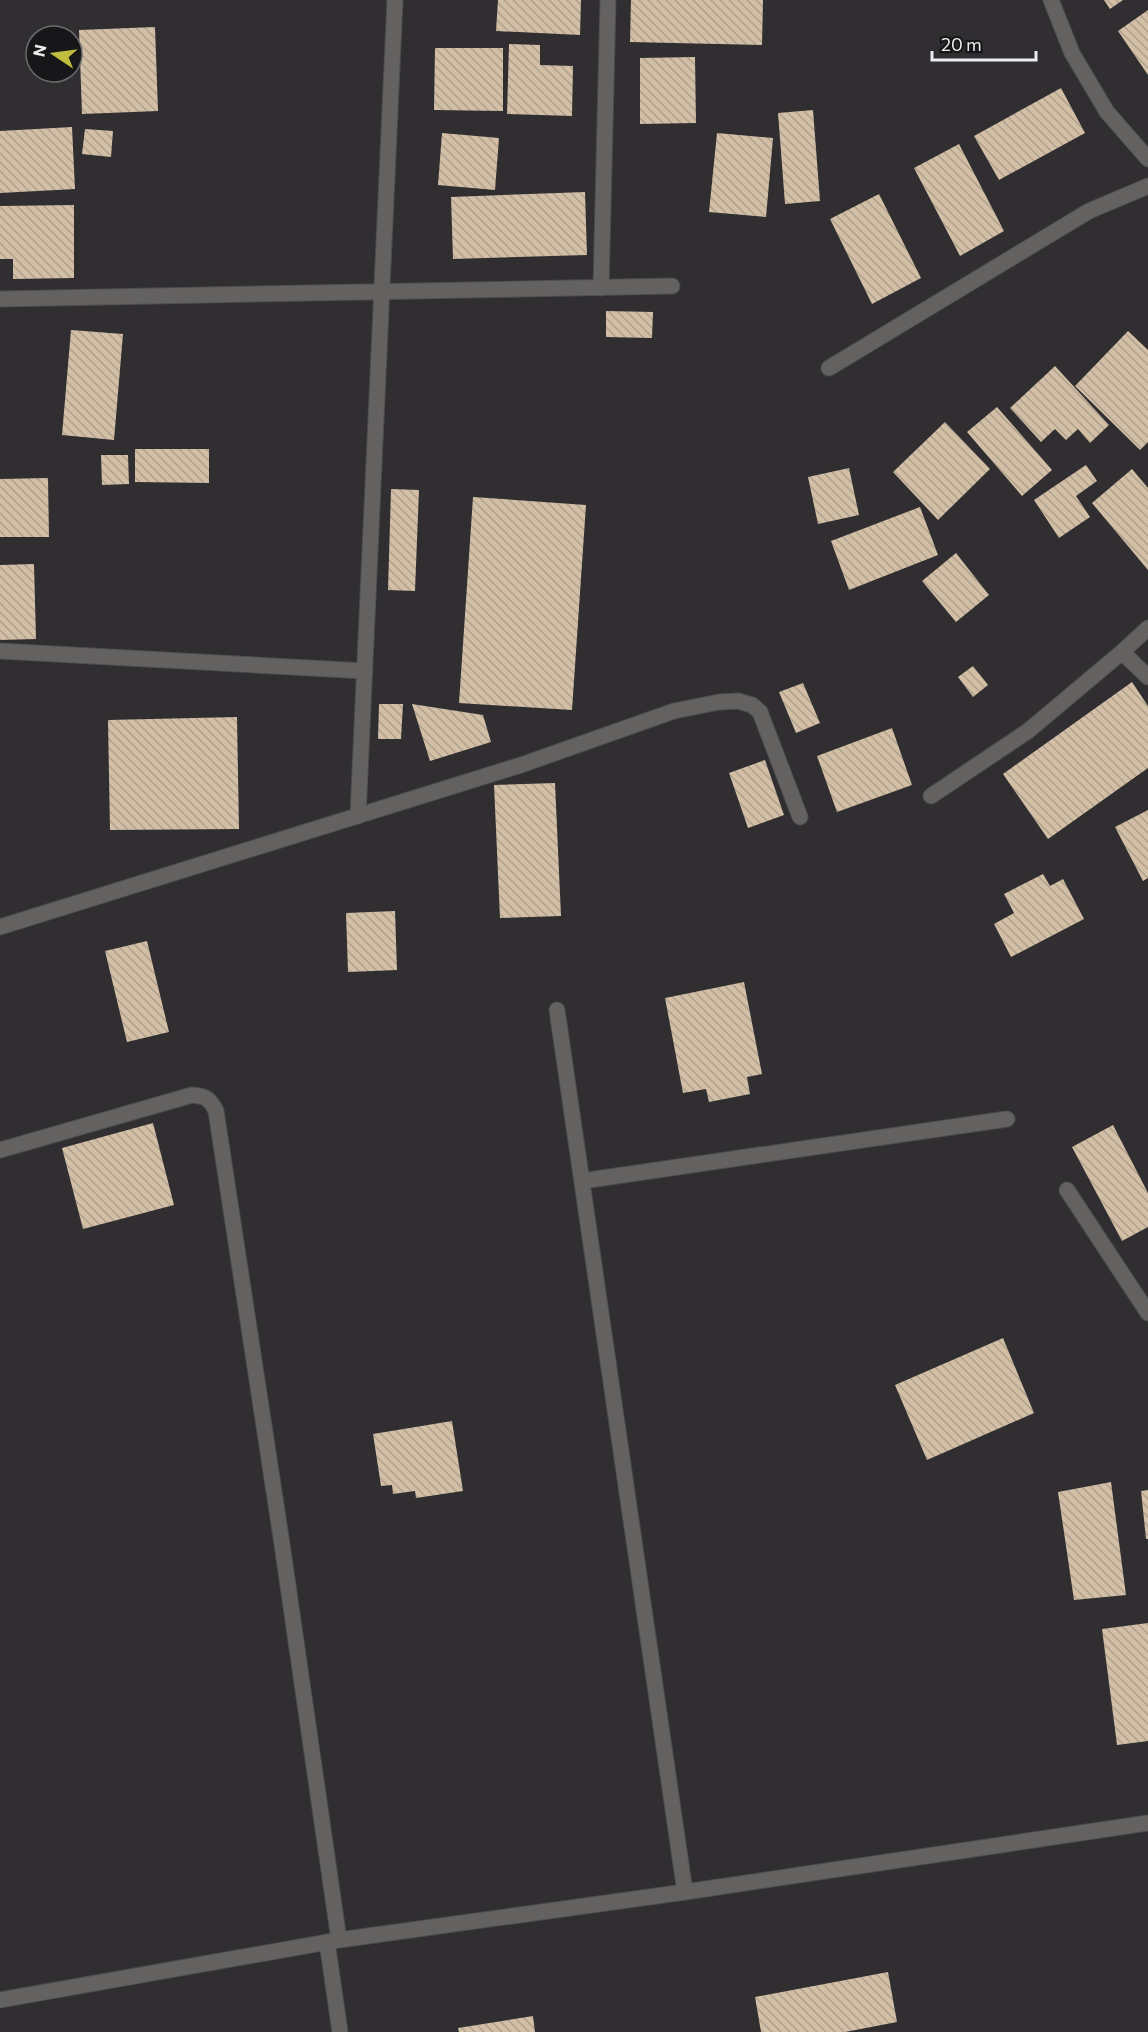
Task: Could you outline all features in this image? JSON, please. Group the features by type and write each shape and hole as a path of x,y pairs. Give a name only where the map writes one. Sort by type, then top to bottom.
{"street":[{"path":"358,816 395,0"},
{"path":"601,288 608,0"},
{"path":"1051,0 1072,53 1107,112 1148,159"},
{"path":"829,368 1089,212 1148,186"},
{"path":"0,299 672,286"},
{"path":"931,796 1028,730 1148,628"},
{"path":"0,651 365,671"},
{"path":"1122,652 1148,677"},
{"path":"0,927 521,765 674,711 718,702 738,701 752,705 760,712 800,818"},
{"path":"557,1010 685,1892"},
{"path":"0,1150 192,1095 210,1100 216,1111 282,1544 333,1941 340,2032"},
{"path":"582,1181 1007,1119"},
{"path":"1067,1190 1148,1313"},
{"path":"0,2000 333,1941 685,1892 1148,1823"}],"building":[{"path":"498,0 581,0 580,35 496,31"},
{"path":"631,0 763,0 762,45 630,42"},
{"path":"1104,0 1123,0 1110,9"},
{"path":"1148,10 1148,75 1118,31"},
{"path":"155,27 158,111 82,114 84,30"},
{"path":"509,44 540,45 540,65 573,66 572,116 507,114"},
{"path":"435,48 503,48 503,111 434,110"},
{"path":"695,57 696,123 640,124 640,58"},
{"path":"1061,88 1085,133 999,180 974,136"},
{"path":"813,110 820,201 785,204 778,113"},
{"path":"72,127 75,189 0,193 0,131"},
{"path":"85,129 113,131 111,157 82,154"},
{"path":"442,133 499,138 495,190 438,185"},
{"path":"717,133 773,138 766,217 709,212"},
{"path":"959,144 1004,231 960,256 914,168"},
{"path":"585,192 587,255 453,259 451,197"},
{"path":"879,194 921,278 872,304 830,219"},
{"path":"74,205 74,278 13,279 13,259 0,259 0,206"},
{"path":"606,311 653,312 652,338 606,337"},
{"path":"71,330 123,334 114,440 62,435"},
{"path":"1128,331 1148,350 1148,442 1140,450 1075,386"},
{"path":"1055,366 1109,425 1090,443 1078,429 1066,440 1055,429 1041,442 1010,408"},
{"path":"997,407 1052,470 1022,496 967,432"},
{"path":"945,422 990,469 938,520 893,472"},
{"path":"135,449 209,449 209,483 135,482"},
{"path":"101,455 128,455 129,484 102,485"},
{"path":"1086,465 1097,481 1076,496 1090,517 1059,538 1034,500"},
{"path":"849,468 859,515 818,524 808,477"},
{"path":"1132,469 1148,488 1148,570 1092,503"},
{"path":"48,478 49,537 0,537 0,479"},
{"path":"391,489 419,490 415,591 388,590"},
{"path":"473,497 586,505 572,710 459,703"},
{"path":"920,507 938,555 849,590 831,541"},
{"path":"956,553 989,595 956,622 922,581"},
{"path":"34,564 36,639 0,640 0,565"},
{"path":"973,666 988,685 973,697 958,677"},
{"path":"1132,682 1148,706 1148,768 1048,839 1003,774"},
{"path":"803,683 820,723 796,733 779,692"},
{"path":"379,704 403,704 401,739 378,739"},
{"path":"412,704 483,715 491,742 430,761"},
{"path":"237,717 239,829 110,830 108,720"},
{"path":"892,728 912,785 837,812 817,756"},
{"path":"765,760 784,815 748,828 729,773"},
{"path":"555,783 561,916 500,918 494,785"},
{"path":"1148,810 1148,878 1143,881 1115,827"},
{"path":"1043,874 1050,886 1063,879 1084,919 1011,957 994,924 1014,913 1004,894"},
{"path":"395,911 397,970 348,972 346,913"},
{"path":"147,941 169,1032 127,1042 105,951"},
{"path":"744,982 762,1074 747,1077 750,1094 709,1102 706,1089 683,1093 665,998"},
{"path":"153,1123 174,1205 83,1229 62,1148"},
{"path":"1113,1125 1148,1193 1148,1227 1122,1241 1072,1147"},
{"path":"1003,1338 1034,1413 927,1460 895,1385"},
{"path":"452,1421 463,1491 416,1498 415,1491 393,1494 392,1485 381,1486 373,1434"},
{"path":"1111,1482 1126,1595 1074,1600 1058,1492"},
{"path":"1148,1490 1148,1539 1146,1539 1141,1491"},
{"path":"1148,1623 1148,1741 1117,1745 1102,1629"},
{"path":"888,1972 897,2022 845,2032 761,2032 755,1997"},
{"path":"533,2016 535,2032 459,2032 458,2028"}]}
